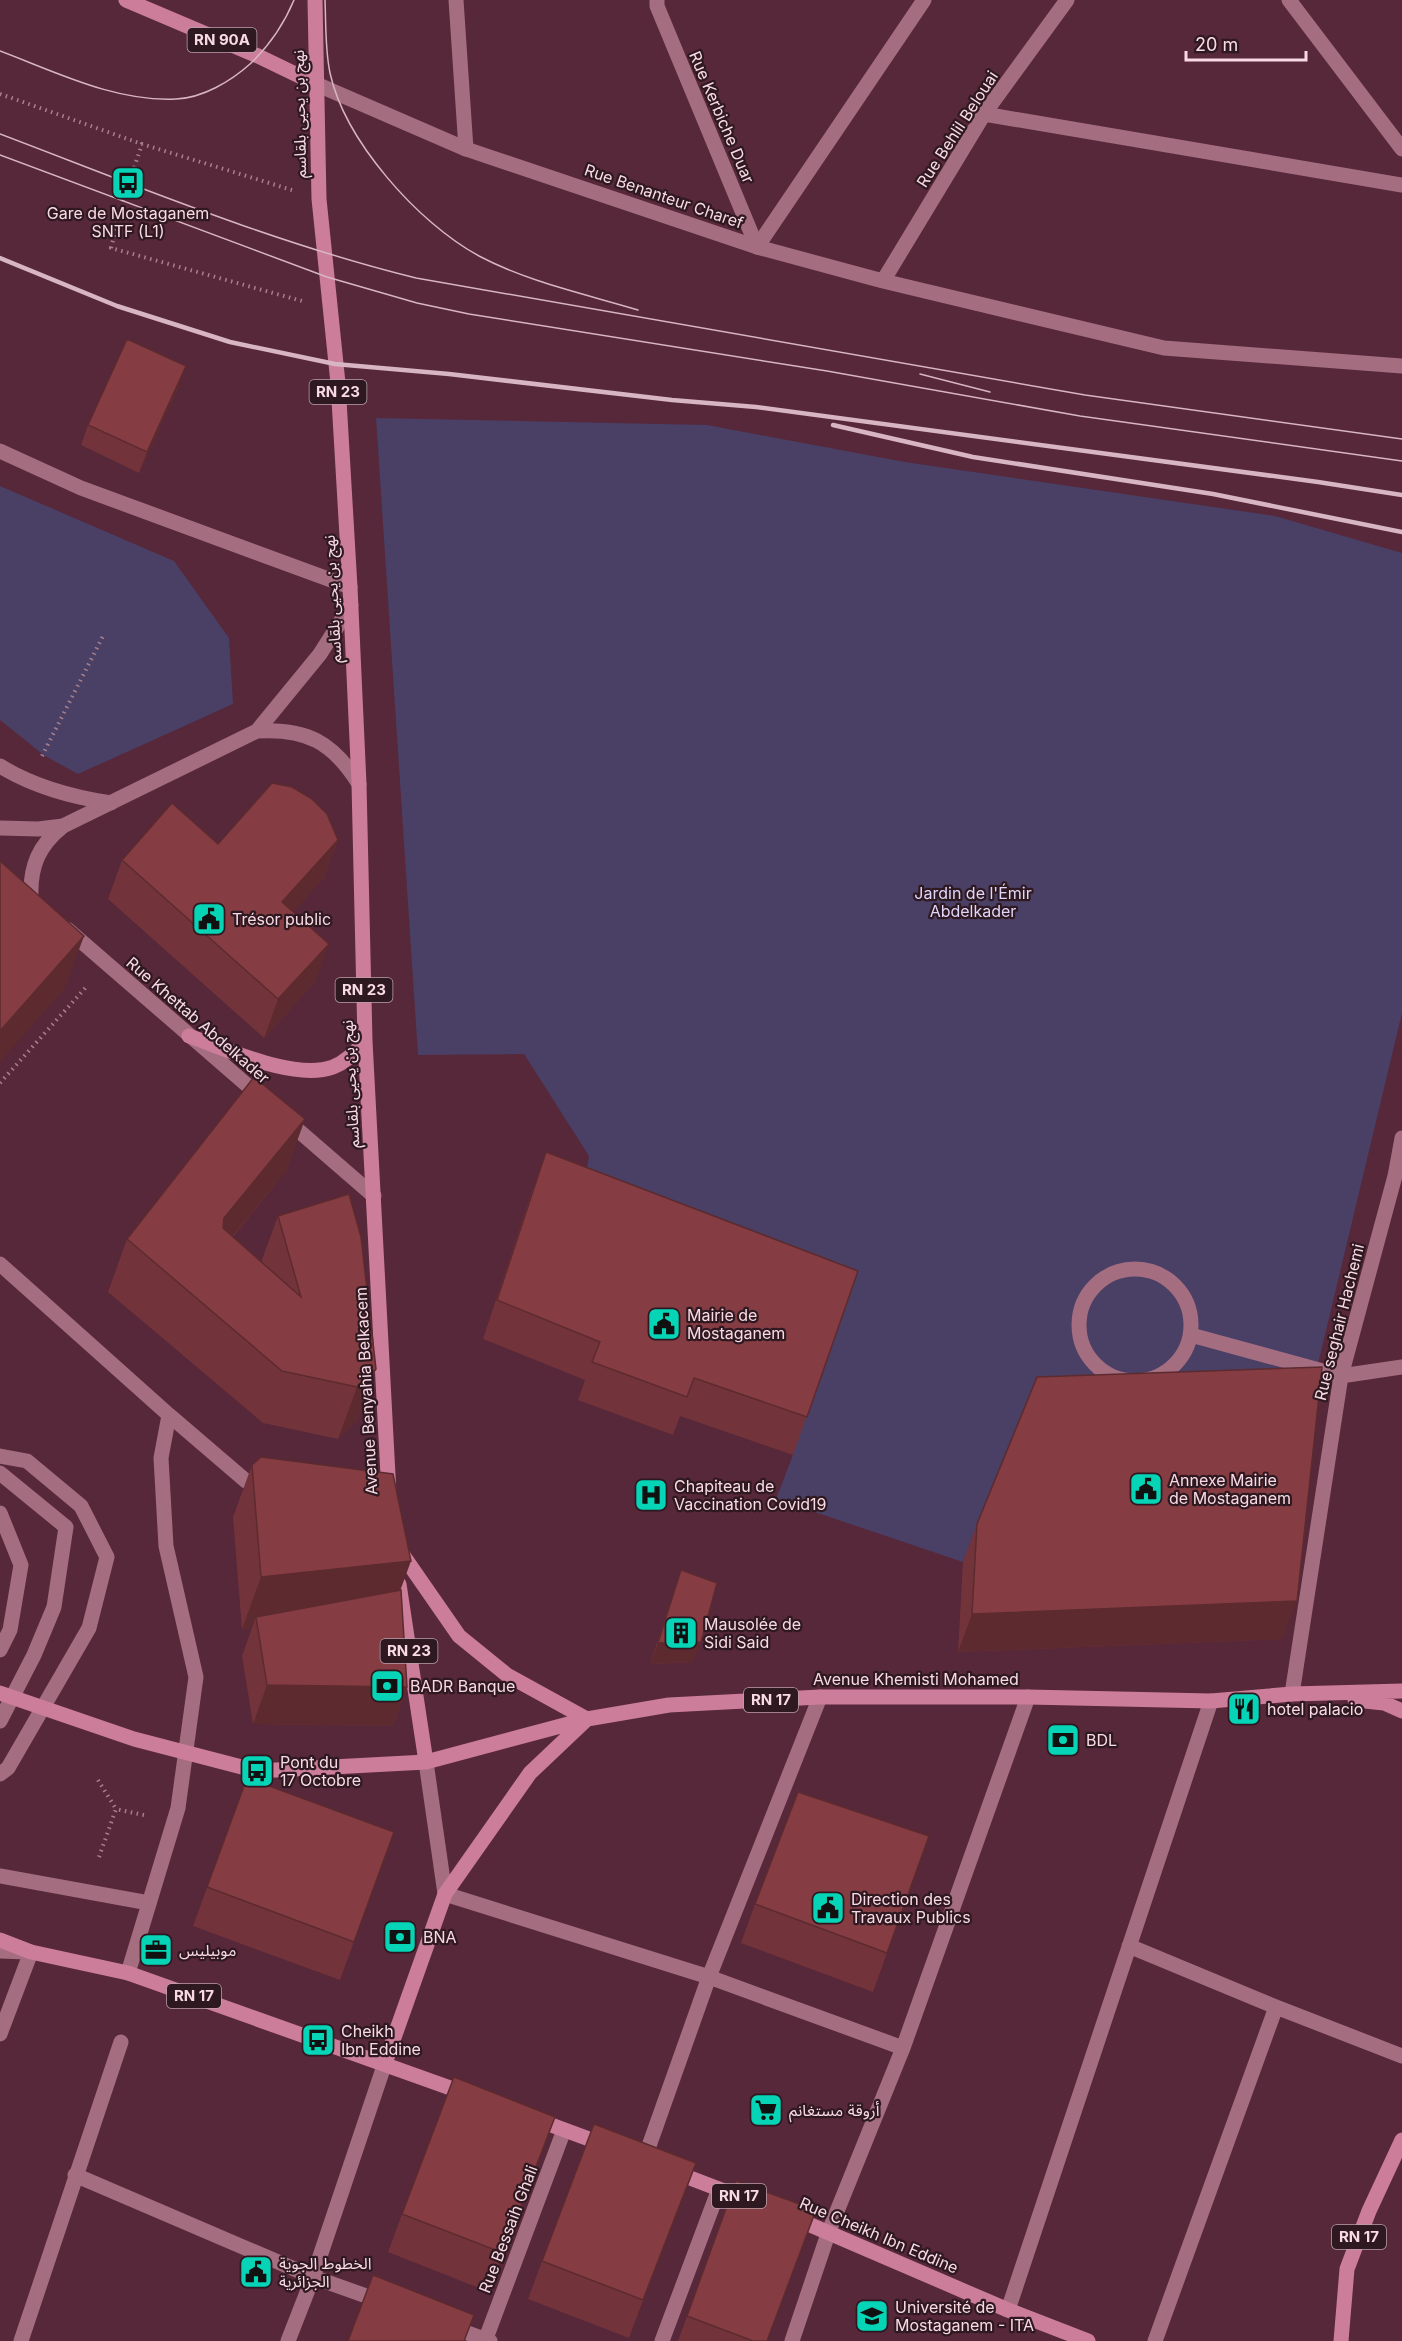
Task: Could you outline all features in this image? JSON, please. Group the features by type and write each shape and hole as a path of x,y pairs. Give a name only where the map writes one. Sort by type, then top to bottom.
{"main road":[{"name":"RN 90A","path":"126,0 258,56 316,84"},
{"name":"نهج بن يحيى بلقاسم","path":"315,0 319,199 338,383 351,604 359,784 365,1041 374,1196"},
{"path":"189,1036 282,1068 307,1070 332,1067 352,1056 365,1041"},
{"name":"Avenue Benyahia Belkacem","path":"374,1196 386,1502"},
{"name":"RN 23","path":"426,1762 392,1536 459,1636 507,1675 587,1719"},
{"name":"Avenue Khemisti Mohamed","path":"0,1693 134,1739 258,1771 426,1762 587,1719 669,1705 820,1697 1028,1697 1211,1701 1292,1694 1402,1691"},
{"path":"1292,1694 1384,1703 1402,1711"},
{"path":"385,2063 445,1894 530,1773 587,1719"},
{"name":"RN 17","path":"0,1940 31,1952 128,1973 486,2100"},
{"name":"Rue Cheikh Ibn Eddine","path":"519,2113 829,2231 1008,2310 1088,2341"},
{"name":"RN 17","path":"1341,2341 1347,2269 1369,2211 1402,2140"}],"street":[{"path":"456,0 466,149"},
{"name":"Rue Kerbiche Duar","path":"657,0 657,6 757,247"},
{"name":"Rue Benanteur Charef","path":"316,84 466,149 757,247 924,0"},
{"name":"Rue Behlil Belouai","path":"883,281 984,114 1067,0"},
{"path":"1289,0 1402,149"},
{"path":"984,114 1402,185"},
{"path":"757,247 883,281 1164,348 1402,366"},
{"path":"0,451 81,488 350,587"},
{"path":"257,731 320,654 351,604"},
{"path":"15,883 35,900 30,880 34,864 40,849 50,836 63,826 257,731 282,730 305,735 320,743 346,763 359,784"},
{"path":"0,766 47,789 78,798 111,803"},
{"path":"0,828 38,829 63,826"},
{"name":"Rue Khettab Abdelkader","path":"56,919 374,1196"},
{"name":"Rue seghair Hachemi","path":"1292,1694 1341,1376 1398,1176 1402,1138"},
{"path":"0,1264 246,1481 279,1488"},
{"path":"1127,1269 1145,1269 1176,1286 1186,1300 1191,1318 1191,1335 1185,1352 1174,1366 1160,1376 1143,1381 1125,1381 1109,1375 1095,1365 1084,1350 1080,1333 1080,1316 1085,1299 1096,1284 1110,1275 1127,1269"},
{"path":"1191,1335 1341,1376 1402,1367"},
{"path":"128,1973 178,1808 196,1677 166,1546 161,1458 170,1414"},
{"path":"0,1456 27,1461 81,1506 107,1557 88,1628 8,1768 0,1774"},
{"path":"0,1473 66,1527 54,1607 34,1655 0,1721"},
{"path":"0,1513 21,1565 10,1630 0,1650"},
{"path":"634,2156 710,1977 820,1697"},
{"path":"792,2341 829,2231 903,2048 1028,1697"},
{"path":"1008,2310 1211,1701"},
{"path":"426,1762 445,1894 710,1977 903,2048"},
{"path":"0,1876 149,1903"},
{"path":"1129,1946 1402,2056"},
{"path":"0,1951 31,1952 0,2034"},
{"path":"1155,2341 1276,2007"},
{"path":"21,2341 121,2042"},
{"path":"288,2341 313,2277 385,2063"},
{"name":"Rue Bessaih Ghali","path":"487,2340 564,2130"},
{"path":"75,2175 313,2277 399,2308"},
{"path":"663,2341 719,2189"},
{"path":"442,2324 487,2340"}],"path":[{"path":"0,94 142,144 319,199"},
{"path":"142,144 123,201 111,248 329,309"},
{"path":"29,781 103,636"},
{"path":"0,1083 107,964"},
{"path":"98,1780 116,1809 174,1821"},
{"path":"99,1857 116,1809"}],"green space":[{"name":"Jardin de l'Émir Abdelkader","path":"376,418 707,425 905,462 1275,516 1402,553 1402,1013 1308,1406 1023,1416 963,1562 776,1499 793,1455 581,1205 589,1156 524,1054 418,1055"},
{"path":"0,486 174,561 229,638 233,704 78,774 45,756 0,720"}],"building":[{"path":"127,339 186,366 147,452 88,425"},
{"name":"Trésor public","path":"272,783 292,787 312,799 327,814 338,840 282,902 329,944 278,999 122,860 172,803 218,844"},
{"path":"0,861 84,936 0,1031"},
{"path":"254,1077 305,1119 224,1218 223,1228 301,1297 278,1216 349,1194 361,1237 376,1369 357,1387 282,1371 127,1239"},
{"name":"Mairie de Mostaganem","path":"546,1152 858,1271 807,1417 694,1378 687,1397 592,1362 600,1342 497,1300"},
{"name":"Annexe Mairie de Mostaganem","path":"1322,1367 1297,1601 972,1614 977,1524 1037,1377"},
{"path":"261,1457 393,1474 411,1561 261,1577 252,1465"},
{"name":"Mausolée de Sidi Said","path":"681,1570 717,1583 701,1642 658,1643"},
{"path":"401,1590 407,1687 267,1685 256,1617"},
{"path":"247,1778 394,1832 354,1942 207,1887"},
{"name":"Direction des Travaux Publics","path":"798,1792 929,1836 887,1953 755,1904"},
{"path":"454,2077 555,2117 503,2253 402,2214"},
{"path":"594,2124 696,2163 643,2300 542,2261"},
{"path":"736,2181 816,2210 767,2341 753,2341 687,2316"},
{"path":"373,2275 474,2315 464,2341 348,2341"}],"tram line":[{"path":"0,51 108,91 153,99 186,98 216,88 250,64 275,34 294,0"},
{"path":"325,0 328,64 338,99 351,126 368,152 409,202 456,241 498,265 557,287 638,310"},
{"path":"0,134 258,231 416,278 1085,395 1402,439"},
{"path":"0,155 327,277 417,303 469,314 827,371 1080,416 1402,461"},
{"path":"920,374 990,392"}],"railway":[{"path":"0,258 117,306 230,342 335,364 756,407 1402,495"},
{"path":"833,425 973,457 1213,494 1402,532"}],"place":[{"name":"Gare de Mostaganem SNTF (L1)","path":"128,183"},
{"name":"Trésor public","path":"209,919"},
{"name":"Mairie de Mostaganem","path":"664,1324"},
{"name":"Annexe Mairie de Mostaganem","path":"1146,1489"},
{"name":"Chapiteau de Vaccination Covid19","path":"651,1495"},
{"name":"Mausolée de Sidi Said","path":"681,1633"},
{"name":"BADR Banque","path":"387,1686"},
{"name":"hotel palacio","path":"1244,1709"},
{"name":"BDL","path":"1063,1740"},
{"name":"Pont du 17 Octobre","path":"257,1771"},
{"name":"Direction des Travaux Publics","path":"828,1908"},
{"name":"BNA","path":"400,1937"},
{"name":"موبيليس","path":"156,1950"},
{"name":"Cheikh Ibn Eddine","path":"318,2040"},
{"name":"أروقة مستغانم","path":"766,2110"},
{"name":"الخطوط الجوية الجزائرية","path":"256,2272"},
{"name":"Université de Mostaganem - ITA","path":"872,2316"}]}
